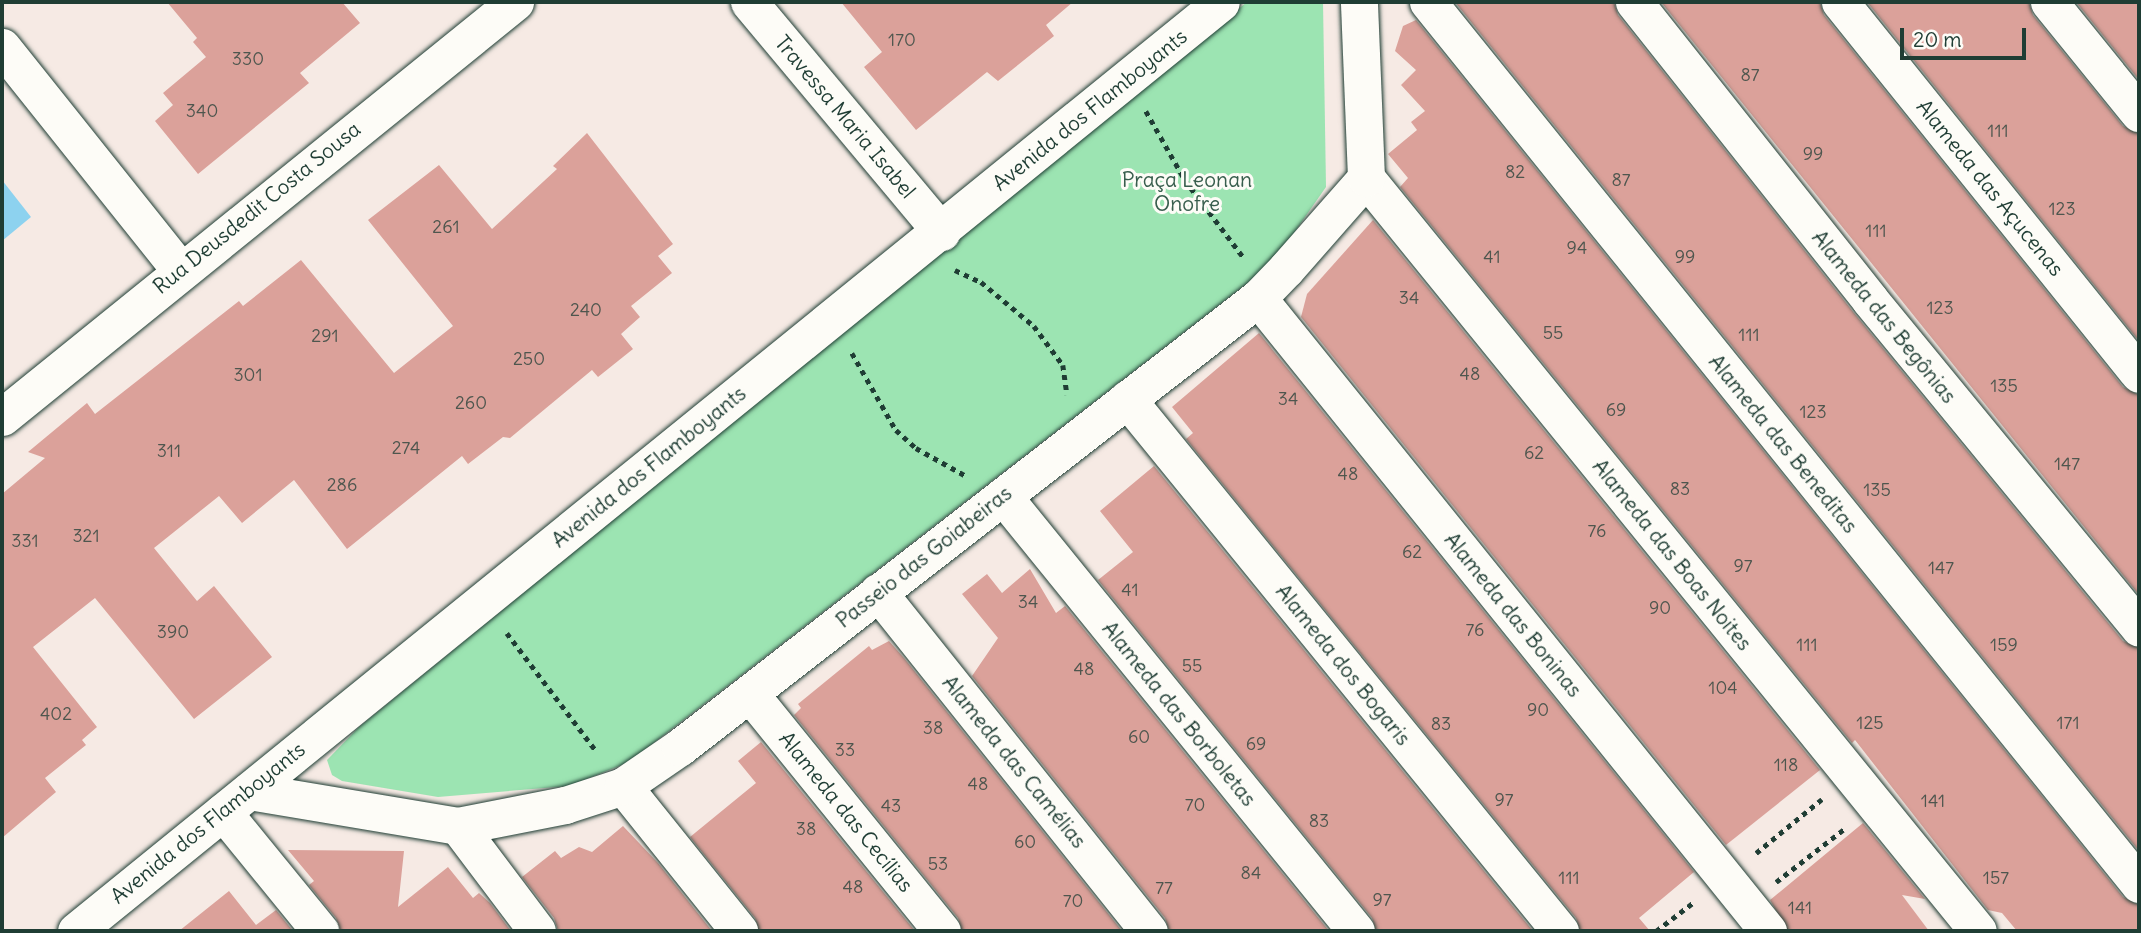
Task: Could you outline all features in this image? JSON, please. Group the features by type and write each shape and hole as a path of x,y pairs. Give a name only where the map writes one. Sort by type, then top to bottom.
{"street":[{"name":"Rua Deusdedit Costa Sousa","path":"2,417 180,270 515,2"},
{"name":"Travessa Maria Isabel","path":"749,2 929,242"},
{"name":"Avenida dos Flamboyants","path":"100,923 236,802 1129,80 1221,2"},
{"path":"1359,2 1366,178"},
{"name":"Alameda das Beneditas","path":"1428,2 2139,884"},
{"name":"Alameda das Begônias","path":"1634,2 1870,300 2139,628"},
{"name":"Alameda das Açucenas","path":"1840,2 2139,374"},
{"path":"2049,2 2139,113"},
{"path":"2,47 180,270"},
{"name":"Passeio das Goiabeiras","path":"236,802 458,826 565,805 623,786 750,694 1263,293 1366,178"},
{"name":"Alameda das Boas Noites","path":"1366,178 1978,931"},
{"name":"Alameda das Boninas","path":"1263,293 1758,918"},
{"name":"Alameda dos Bogaris","path":"1127,399 1560,931"},
{"name":"Alameda das Borboletas","path":"1003,496 1356,931"},
{"name":"Alameda das Camélias","path":"878,592 1149,931"},
{"name":"Alameda das Cecílias","path":"750,694 942,931"},
{"path":"623,786 739,931"},
{"path":"236,802 320,931"},
{"path":"458,826 537,931"}],"path":[{"path":"1129,80 1185,180 1263,293"},
{"path":"929,242 1034,326 1063,365 1068,444"},
{"path":"834,318 896,430 916,448 1003,496"},
{"path":"483,602 623,786"},
{"path":"1758,918 1875,804"}],"green space":[{"name":"Praça Leonan Onofre","path":"1247,2 1323,2 1326,187 1273,263 629,762 569,786 438,797 342,781 332,775 327,760 359,727"}],"water":[{"path":"2,180 31,217 2,241"}],"building":[{"path":"167,2 342,2 360,23 300,73 309,83 198,174 155,121 173,105 163,93 206,57 193,42 197,38"},
{"path":"841,2 1073,2 1046,25 1054,36 998,81 987,72 916,130 864,67 882,52"},
{"path":"1455,2 1614,2 1618,15 1854,313 2123,641 2139,648 2139,851"},
{"path":"1661,2 1820,2 1824,15 2123,387 2139,395 2139,595"},
{"path":"1867,2 2029,2 2033,15 2123,126 2139,134 2139,341"},
{"path":"2076,2 2139,2 2139,80"},
{"path":"1416,20 2123,897 2139,905 2139,931 2017,931 2002,913 1988,910 1855,740 1852,743 1400,187 1408,178 1388,154 1417,130 1411,122 1425,111 1401,85 1416,70 1395,51 1403,26"},
{"path":"587,133 673,244 658,256 672,273 631,306 640,317 621,334 633,349 598,377 592,370 510,438 503,437 468,464 462,456 347,549 294,480 242,523 219,496 154,548 197,601 214,586 272,657 194,719 95,598 33,647 97,727 82,740 86,745 45,778 56,792 2,838 2,494 45,458 28,452 87,403 95,414 239,301 243,306 301,260 394,373 453,326 368,220 439,165 492,229 557,169 553,166"},
{"path":"1373,220 1820,770 1726,845 1301,317 1307,294"},
{"path":"1259,333 1694,872 1639,918 1650,931 1580,931 1576,918 1186,439 1193,433 1172,407"},
{"path":"1154,466 1533,931 1376,931 1372,918 1098,580 1133,552 1100,511"},
{"path":"1030,569 1056,613 1065,606 1329,931 1169,931 1165,918 972,676 998,638 962,594 987,574 1002,593"},
{"path":"889,641 1122,931 962,931 958,918 794,715 801,708 798,704 869,646 872,650"},
{"path":"761,742 915,931 759,931 755,918 690,837 756,783 738,761"},
{"path":"1863,823 1925,899 1902,895 1929,931 1788,931 1770,900"},
{"path":"623,826 658,863 712,931 558,931 554,918 522,877 555,851 561,858 579,847 592,852"},
{"path":"288,850 404,851 398,907 448,867 473,898 479,893 490,903 511,931 340,931 336,918 309,885 314,881"},
{"path":"229,891 256,925 276,910 293,931 179,931"}]}
